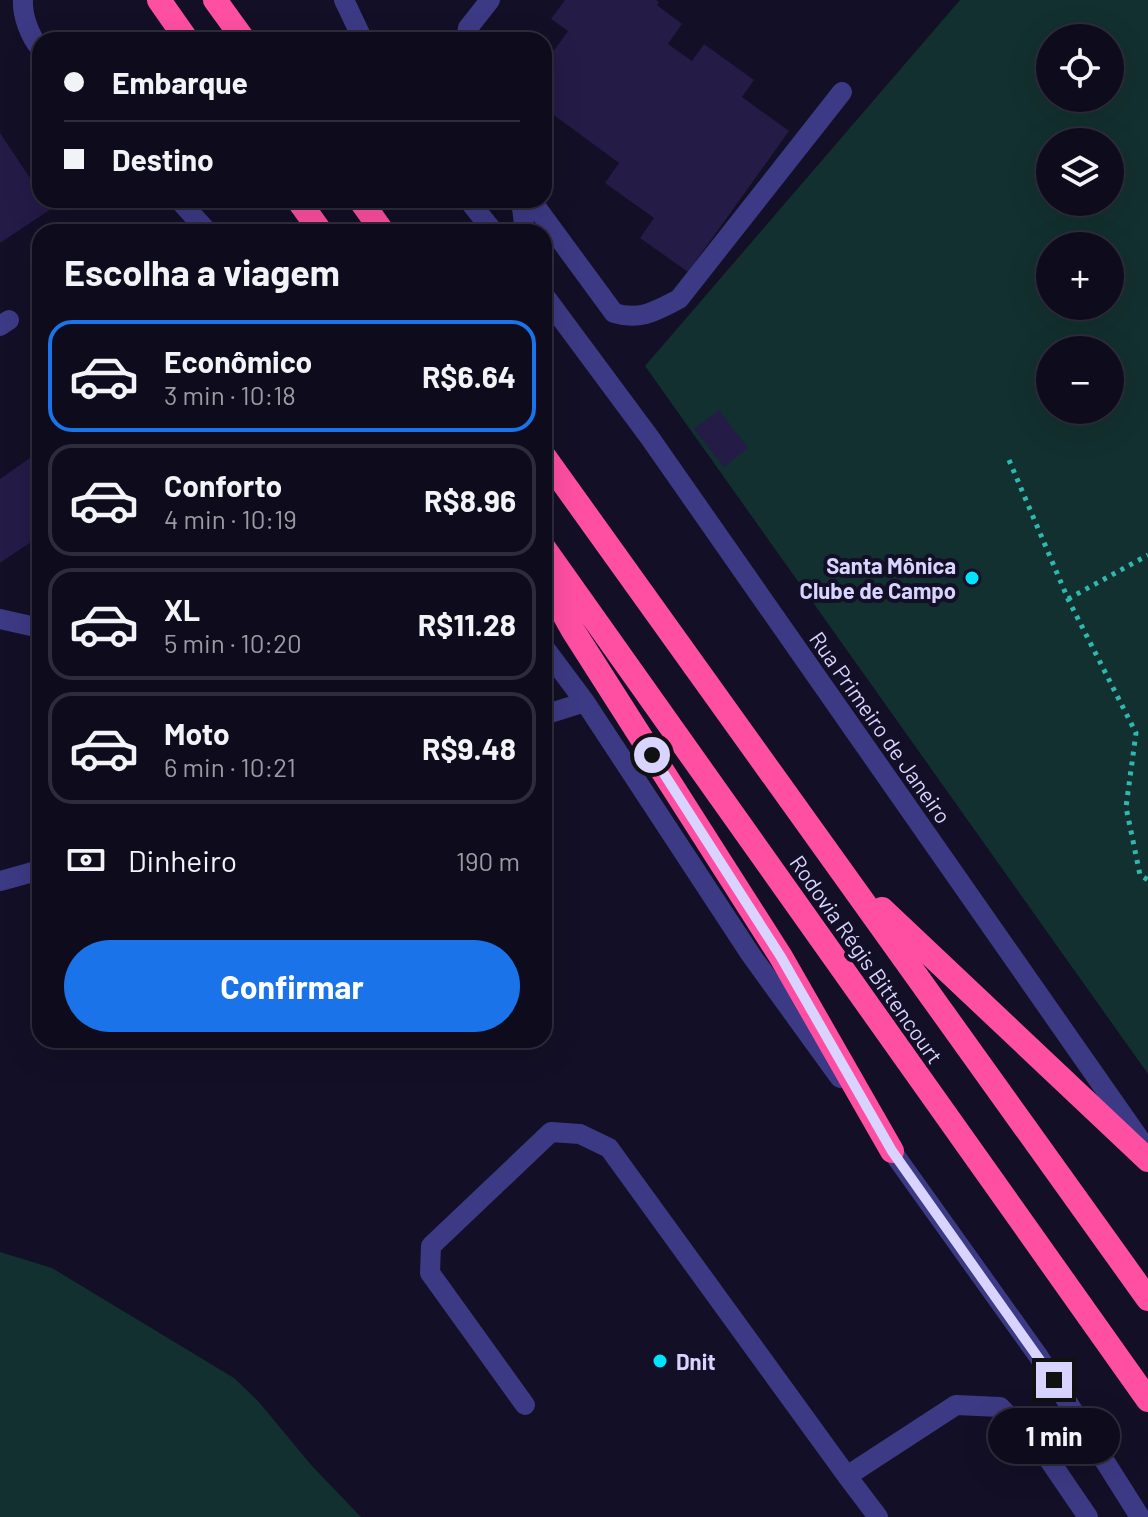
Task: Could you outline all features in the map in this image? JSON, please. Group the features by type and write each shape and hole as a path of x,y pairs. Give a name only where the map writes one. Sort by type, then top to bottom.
{"highway":[{"path":"159,0 181,32"},
{"path":"215,0 238,32"},
{"name":"Rodovia Régis Bittencourt","path":"552,467 1148,1299"},
{"name":"Rodovia Régis Bittencourt","path":"552,559 1148,1400"},
{"path":"552,593 781,957 892,1151"},
{"path":"841,870 1148,1160"}],"street":[{"path":"23,0 22,10 32,35"},
{"path":"344,0 359,32"},
{"path":"468,32 490,0"},
{"path":"552,229 614,313 630,318 648,315 679,299 842,92"},
{"path":"186,208 201,224"},
{"path":"474,208 488,224"},
{"name":"Rua Primeiro de Janeiro","path":"552,306 659,451 1148,1151"},
{"path":"0,619 32,626"},
{"path":"552,658 585,702 751,955 1039,1357 1140,1517"},
{"path":"552,712 585,702"},
{"path":"0,881 32,872"},
{"path":"525,1405 430,1273 431,1246 551,1132 580,1134 609,1148 878,1517"},
{"path":"847,1476 956,1405 1000,1407 1045,1454 1088,1517"}],"path":[{"path":"1009,460 1068,599 1136,733 1126,807 1140,875 1148,880"},
{"path":"1068,599 1148,555"}],"green space":[{"name":"Santa Mônica Clube de Campo","path":"960,0 1148,0 1148,1074 645,366"},
{"path":"0,1252 52,1268 234,1378 361,1517 0,1517"}],"building":[{"path":"565,0 656,0 659,2 657,5 682,24 668,44 692,61 704,44 754,80 742,97 789,131 688,272 640,238 654,218 605,183 619,163 552,114 552,53 568,31 551,19"},
{"path":"0,133 32,181 32,208 51,209 0,243"},
{"path":"719,410 748,448 724,467 694,429"},
{"path":"32,457 32,541 0,563 0,479"}],"place":[{"name":"Santa Mônica Clube de Campo","path":"972,578"},
{"name":"Dnit","path":"660,1361"}],"route":[{"path":"652,755 781,957 892,1151 1054,1380"}]}
